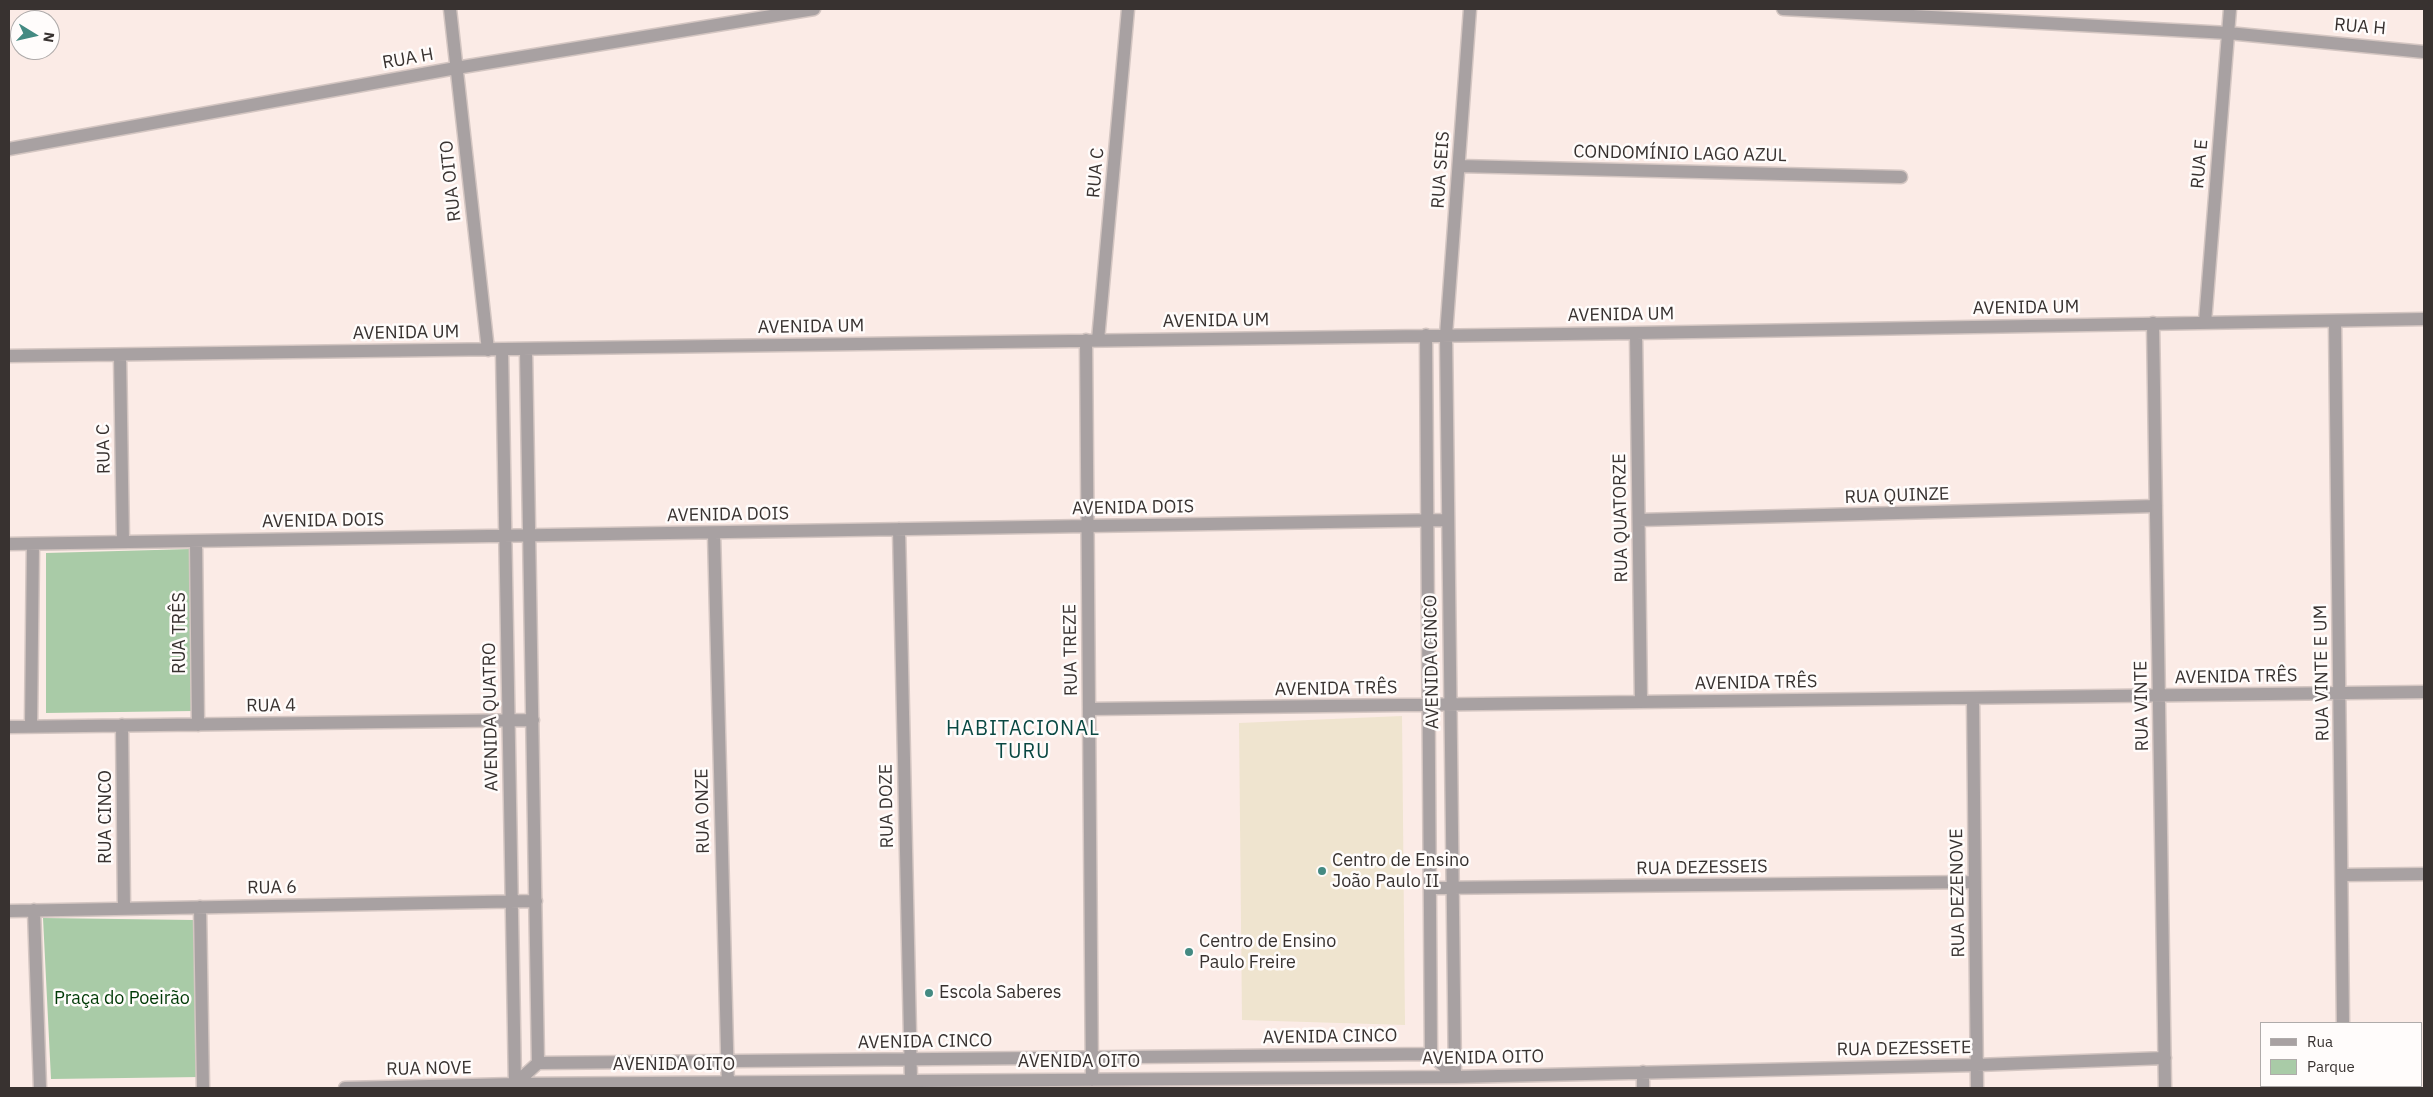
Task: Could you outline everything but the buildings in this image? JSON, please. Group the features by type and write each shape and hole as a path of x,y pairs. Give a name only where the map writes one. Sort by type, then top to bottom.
{"street":[{"name":"RUA OITO","path":"450,9 488,350"},
{"name":"RUA H","path":"9,149 456,68 814,9"},
{"name":"RUA C","path":"1092,340 1128,9"},
{"name":"RUA SEIS","path":"1446,334 1470,9"},
{"name":"RUA H","path":"1783,9 2228,33 2424,52"},
{"name":"RUA E","path":"2205,322 2230,9"},
{"name":"CONDOMÍNIO LAGO AZUL","path":"1458,166 1900,177"},
{"name":"AVENIDA UM","path":"9,356 526,350 1446,334 1636,333 2424,319"},
{"name":"RUA VINTE E UM","path":"2335,321 2343,1022"},
{"name":"RUA VINTE","path":"2153,323 2166,1088"},
{"name":"RUA QUATORZE","path":"1636,333 1641,702"},
{"name":"AVENIDA CINCO","path":"1446,334 1455,1077"},
{"name":"AVENIDA CINCO","path":"538,1064 1431,1054 1426,335"},
{"name":"RUA TREZE","path":"1092,340 1086,527 1092,1080"},
{"name":"AVENIDA QUATRO","path":"502,350 515,1084"},
{"path":"515,1084 538,1064 526,350"},
{"name":"RUA C","path":"120,355 123,542"},
{"name":"RUA QUINZE","path":"1639,520 2156,506"},
{"name":"AVENIDA DOIS","path":"9,544 1448,520"},
{"name":"RUA DOZE","path":"899,530 911,1081"},
{"name":"RUA ONZE","path":"714,533 728,1086"},
{"name":"RUA TRÊS","path":"196,541 198,724"},
{"path":"31,726 33,544"},
{"name":"AVENIDA TRÊS","path":"1089,709 2424,692"},
{"name":"RUA DEZENOVE","path":"1973,698 1977,1088"},
{"name":"RUA 4","path":"9,727 533,720"},
{"name":"RUA CINCO","path":"122,725 124,909"},
{"path":"2342,875 2424,874"},
{"name":"RUA DEZESSEIS","path":"1430,888 1975,882"},
{"name":"RUA 6","path":"9,911 536,901"},
{"path":"200,907 203,1088"},
{"path":"34,910 40,1088"},
{"path":"1431,1054 1455,1077"},
{"name":"RUA DEZESSETE","path":"1643,1072 1977,1065 2165,1058"},
{"path":"1643,1072 1643,1088"},
{"name":"AVENIDA OITO","path":"515,1084 728,1086 911,1081 1455,1077 1643,1072"},
{"name":"RUA NOVE","path":"345,1088 515,1084"}],"shaded area":[{"name":"Centro de Ensino João Paulo II","path":"1402,716 1405,1025 1242,1020 1239,723"}],"green space":[{"path":"191,549 193,711 46,713 46,553"},
{"name":"Praça do Poeirão","path":"43,918 194,920 200,1077 51,1079"}],"place":[{"name":"Centro de Ensino João Paulo II","path":"1322,871"},
{"name":"Centro de Ensino Paulo Freire","path":"1189,952"},
{"name":"Escola Saberes","path":"929,993"}],"district":[{"name":"HABITACIONAL TURU","path":"1023,740"}]}
